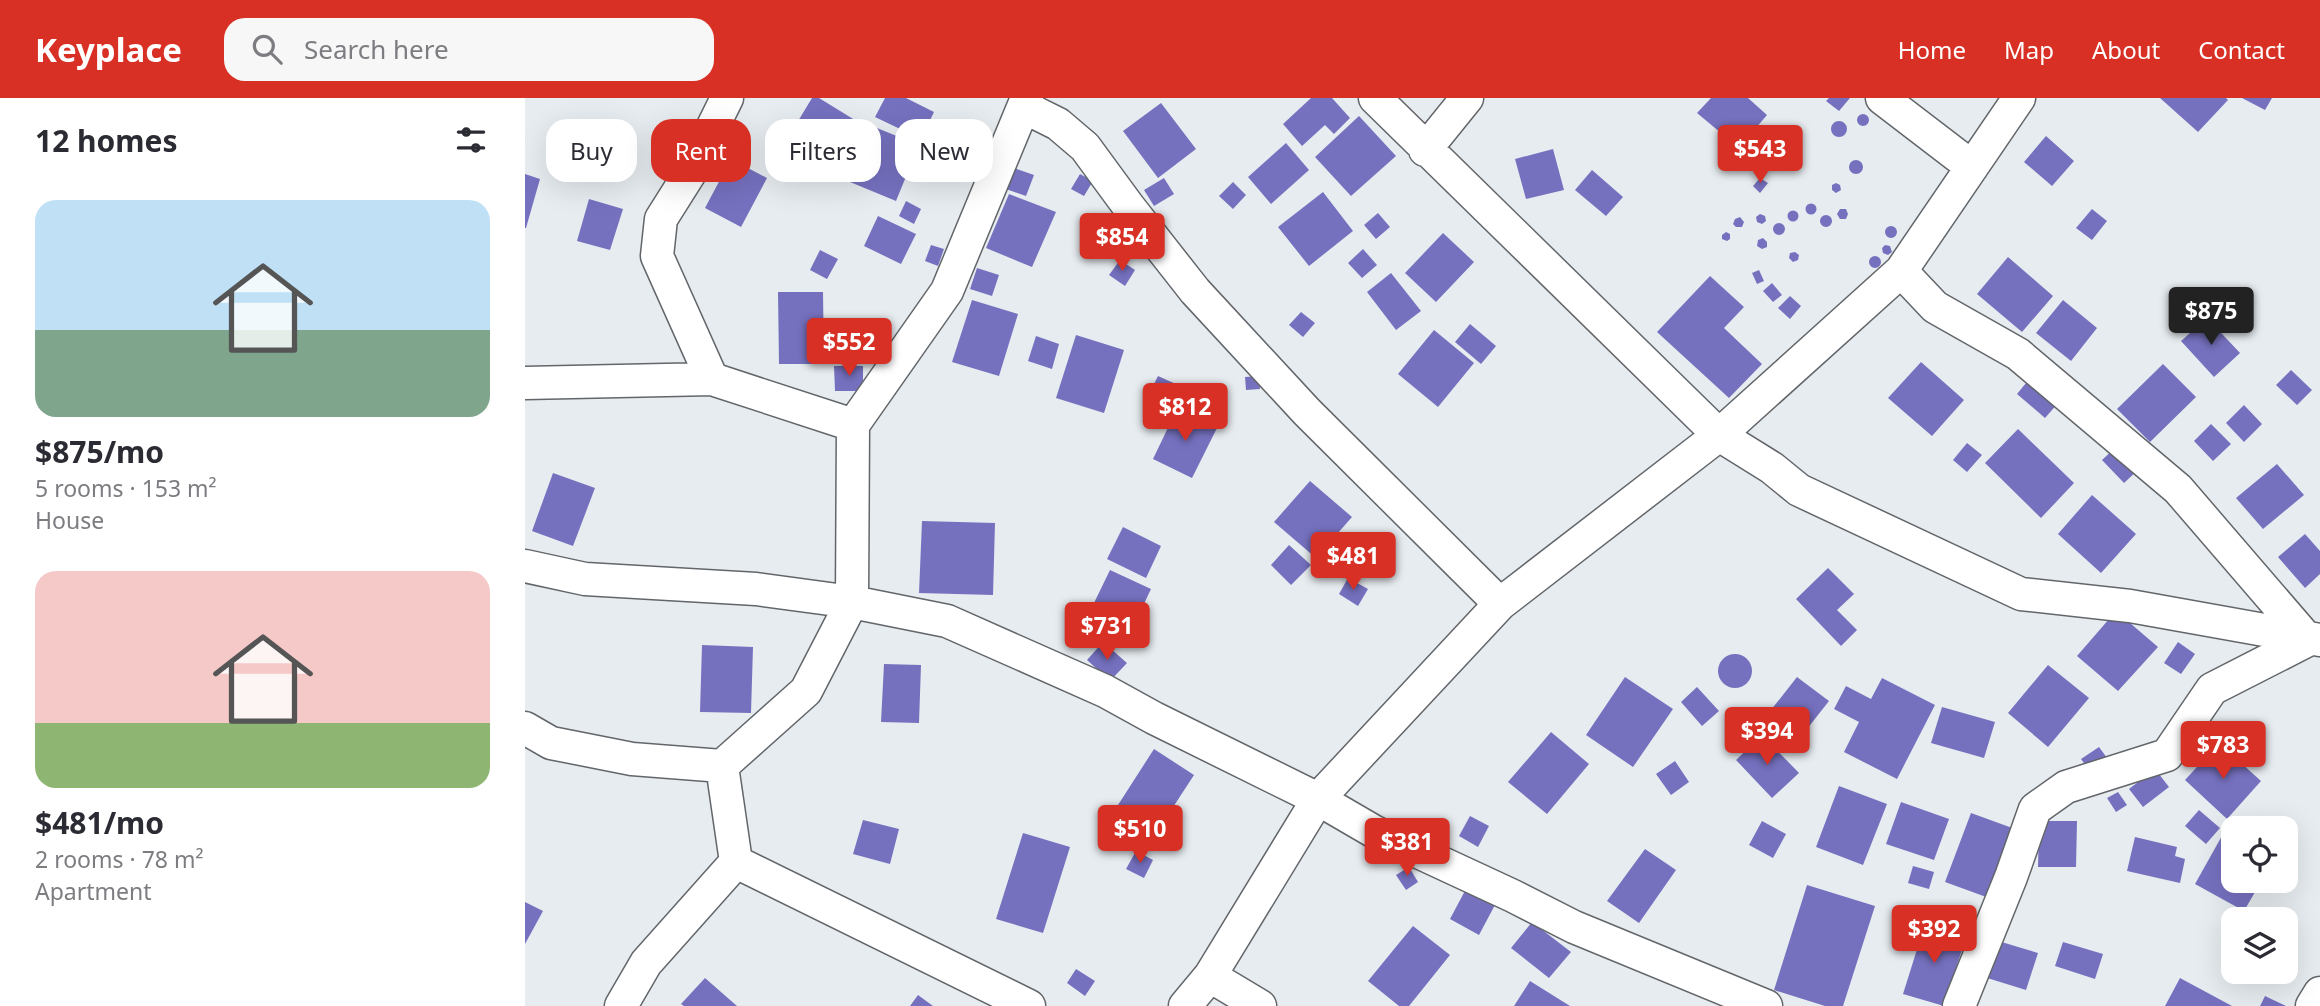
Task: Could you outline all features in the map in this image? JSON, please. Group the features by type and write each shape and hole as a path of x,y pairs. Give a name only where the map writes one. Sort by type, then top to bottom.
{"street":[{"path":"712,379 657,257 661,219 690,173 727,98"},
{"path":"1375,98 1425,150 1719,435 1772,468 1800,490 2021,594 2130,606 2314,640"},
{"path":"1425,150 1467,98"},
{"path":"1882,98 1972,167"},
{"path":"1185,1006 1210,976 1318,799 1500,604 1719,435 1901,271 2019,98"},
{"path":"525,728 551,743 632,759 722,766 806,691 852,602 853,425 947,291 1026,103 1058,124 1085,147 1195,291 1307,411 1500,604"},
{"path":"1901,271 1935,307 2018,355 2178,489 2314,640"},
{"path":"525,383 712,379 853,425"},
{"path":"525,566 585,579 756,589 852,602 947,621 1105,691 1318,799 1373,831 1574,927 1766,1006"},
{"path":"1959,1006 2035,809 2066,787 2167,755 2212,689 2314,640"},
{"path":"722,766 736,862"},
{"path":"621,1006 646,963 736,862"},
{"path":"736,862 1029,1006"},
{"path":"1210,976 1260,1006"},
{"path":"2312,1006 2320,993"}],"building":[{"path":"812,98 819,98 853,119 799,119"},
{"path":"885,98 906,98 934,112 931,119 895,119 895,127 875,117"},
{"path":"1311,98 1332,98 1350,118 1334,134 1325,125 1302,146 1283,124"},
{"path":"1711,98 1748,98 1767,115 1739,148 1697,113"},
{"path":"1829,98 1850,98 1839,111 1826,101"},
{"path":"2160,98 2226,98 2228,100 2198,132"},
{"path":"2242,98 2272,98 2265,110"},
{"path":"1161,103 1196,149 1158,178 1123,131"},
{"path":"1863,114 1869,120 1863,126 1857,120"},
{"path":"1359,116 1396,156 1351,196 1315,157"},
{"path":"1839,121 1847,129 1839,137 1831,129"},
{"path":"881,130 895,135 895,182 904,182 896,201 850,182 881,182"},
{"path":"2046,136 2074,161 2052,186 2024,162"},
{"path":"1286,143 1309,170 1271,204 1248,177"},
{"path":"1553,149 1564,190 1526,199 1515,159"},
{"path":"1856,160 1861,162 1861,172 1856,174 1851,172 1849,167 1851,162"},
{"path":"1011,167 1034,175 1026,196 1003,188"},
{"path":"751,170 765,177 741,227 705,208 719,182 751,182"},
{"path":"1592,170 1623,197 1606,216 1575,190"},
{"path":"525,174 540,179 526,228 525,228"},
{"path":"1080,174 1093,181 1084,196 1071,189"},
{"path":"1164,178 1174,194 1154,206 1144,190"},
{"path":"1760,178 1768,183 1760,193 1753,186"},
{"path":"1233,182 1246,195 1233,209 1219,196"},
{"path":"1836,183 1841,190 1836,193 1832,190 1832,185"},
{"path":"1323,192 1353,231 1309,266 1278,227"},
{"path":"1009,194 1056,212 1032,267 986,248"},
{"path":"589,199 623,209 610,250 577,241"},
{"path":"906,201 921,209 914,224 899,216"},
{"path":"1811,203 1817,209 1811,215 1805,209"},
{"path":"1840,209 1846,209 1846,219 1840,219 1837,214"},
{"path":"2092,209 2107,221 2092,240 2076,228"},
{"path":"1793,211 1797,212 1797,220 1793,221 1789,220 1788,216 1789,212"},
{"path":"1378,213 1390,227 1376,239 1364,225"},
{"path":"1760,214 1765,216 1766,221 1762,224 1757,222 1756,217"},
{"path":"1826,215 1832,221 1826,227 1820,221"},
{"path":"878,216 916,234 901,264 864,246"},
{"path":"1740,217 1744,222 1742,227 1736,227 1733,224 1735,219"},
{"path":"1779,223 1785,229 1779,235 1773,229"},
{"path":"1891,226 1897,232 1891,238 1885,232"},
{"path":"1726,232 1730,234 1727,241 1722,239"},
{"path":"1443,233 1474,262 1436,302 1405,273"},
{"path":"1763,238 1767,247 1762,249 1757,246 1758,240"},
{"path":"931,245 944,249 938,266 925,261"},
{"path":"1885,245 1890,246 1892,252 1888,255 1883,253 1882,248"},
{"path":"1363,249 1377,265 1362,278 1348,263"},
{"path":"820,250 838,259 827,279 810,270"},
{"path":"1790,253 1799,255 1798,260 1793,262 1789,258"},
{"path":"1875,256 1881,262 1875,268 1869,262"},
{"path":"2008,257 2053,296 2022,332 1977,294"},
{"path":"1120,260 1135,270 1125,286 1109,275"},
{"path":"977,268 999,275 992,296 970,289"},
{"path":"1759,270 1764,281 1757,284 1752,273"},
{"path":"1391,273 1421,311 1396,330 1367,292"},
{"path":"1710,276 1744,307 1724,328 1762,364 1729,398 1657,332"},
{"path":"1772,283 1782,295 1773,302 1763,291"},
{"path":"778,292 823,292 824,364 779,364"},
{"path":"1790,296 1801,306 1790,319 1778,308"},
{"path":"972,300 1018,314 999,376 952,362"},
{"path":"2063,300 2097,328 2071,361 2036,333"},
{"path":"1301,312 1315,323 1303,337 1289,325"},
{"path":"2207,318 2240,353 2214,377 2181,341"},
{"path":"1470,324 1496,346 1481,364 1455,342"},
{"path":"1434,330 1474,363 1438,407 1398,374"},
{"path":"1076,335 1124,350 1104,413 1056,398"},
{"path":"1036,336 1059,344 1052,369 1028,361"},
{"path":"1921,362 1964,400 1932,436 1888,398"},
{"path":"2163,364 2196,397 2150,442 2117,409"},
{"path":"834,366 863,366 863,391 835,391"},
{"path":"2291,370 2312,390 2297,405 2276,385"},
{"path":"1158,376 1178,385 1170,403 1149,394"},
{"path":"1259,376 1260,389 1246,390 1245,377"},
{"path":"2031,377 2059,402 2045,418 2017,394"},
{"path":"2244,405 2262,424 2244,442 2226,423"},
{"path":"1177,409 1217,428 1192,478 1153,459"},
{"path":"2211,424 2231,444 2213,461 2194,441"},
{"path":"2018,429 2074,483 2041,518 1985,463"},
{"path":"1967,443 1982,455 1967,472 1953,460"},
{"path":"2117,446 2139,469 2124,483 2102,460"},
{"path":"2277,464 2304,495 2263,529 2236,498"},
{"path":"553,473 595,488 573,546 532,531"},
{"path":"1310,481 1352,517 1316,558 1274,522"},
{"path":"2092,495 2136,534 2101,573 2058,534"},
{"path":"922,521 995,523 993,595 919,593"},
{"path":"1123,527 1161,546 1146,578 1107,559"},
{"path":"2305,534 2320,551 2320,574 2305,588 2278,557"},
{"path":"1289,545 1311,565 1291,585 1271,565"},
{"path":"1828,568 1854,594 1837,610 1857,630 1841,646 1796,599"},
{"path":"1110,570 1151,589 1135,623 1094,603"},
{"path":"1348,578 1368,589 1358,606 1339,594"},
{"path":"2116,611 2158,647 2118,691 2077,656"},
{"path":"1103,642 1127,663 1110,681 1087,660"},
{"path":"2178,642 2195,654 2181,674 2164,663"},
{"path":"702,645 753,647 751,713 700,712"},
{"path":"1735,654 1747,659 1752,671 1747,683 1735,688 1723,683 1718,671 1723,659"},
{"path":"884,664 921,665 919,723 881,722"},
{"path":"2048,665 2089,698 2048,747 2008,713"},
{"path":"1625,677 1673,709 1633,767 1586,735"},
{"path":"1797,677 1829,701 1792,748 1760,724"},
{"path":"1882,678 1935,705 1897,779 1844,752 1859,722 1834,709 1846,686 1871,699"},
{"path":"1697,687 1719,711 1702,726 1681,702"},
{"path":"1942,707 1995,722 1984,758 1931,743"},
{"path":"1551,732 1589,764 1547,814 1508,782"},
{"path":"1762,735 1799,773 1772,798 1736,760"},
{"path":"2219,743 2261,781 2230,816 2224,816 2185,780"},
{"path":"2099,747 2110,762 2092,774 2081,759"},
{"path":"1154,749 1194,775 1149,844 1109,819"},
{"path":"1675,761 1689,782 1671,795 1656,774"},
{"path":"2155,769 2169,787 2143,807 2129,789"},
{"path":"1839,786 1887,804 1863,865 1816,847"},
{"path":"2118,792 2127,805 2116,812 2107,798"},
{"path":"1901,802 1949,819 1934,860 1886,844"},
{"path":"2199,810 2220,828 2206,844 2185,826"},
{"path":"1971,813 2015,829 1989,898 1945,882"},
{"path":"1470,816 1489,826 1478,847 1459,836"},
{"path":"863,820 899,829 890,864 853,854"},
{"path":"1762,821 1786,834 1773,858 1749,845"},
{"path":"2039,821 2077,821 2076,867 2038,867"},
{"path":"1023,833 1070,847 1043,933 996,919"},
{"path":"2135,837 2177,847 2175,856 2185,859 2180,883 2127,871"},
{"path":"2221,838 2221,893 2254,893 2246,907 2237,907 2195,884"},
{"path":"1645,849 1676,870 1639,923 1607,901"},
{"path":"1136,851 1153,860 1144,878 1126,869"},
{"path":"1913,866 1934,872 1929,889 1908,883"},
{"path":"1409,867 1418,882 1406,890 1396,875"},
{"path":"1807,885 1875,906 1843,1006 1825,1006 1774,990"},
{"path":"1467,887 1496,903 1479,935 1450,919"},
{"path":"525,902 543,911 525,944"},
{"path":"1532,922 1571,952 1549,978 1511,948"},
{"path":"1925,924 1966,937 1944,1006 1903,994"},
{"path":"1413,926 1450,955 1409,1006 1399,1006 1368,981"},
{"path":"1995,940 2038,953 2026,990 1984,977"},
{"path":"2063,942 2103,954 2095,979 2055,966"},
{"path":"1076,969 1095,981 1085,996 1067,983"},
{"path":"705,978 737,1006 681,1004"},
{"path":"2180,978 2232,1006 2165,1006"},
{"path":"1530,981 1570,1006 1514,1006"},
{"path":"918,995 933,1006 910,1006"},
{"path":"2265,996 2286,1006 2260,1006"}]}
